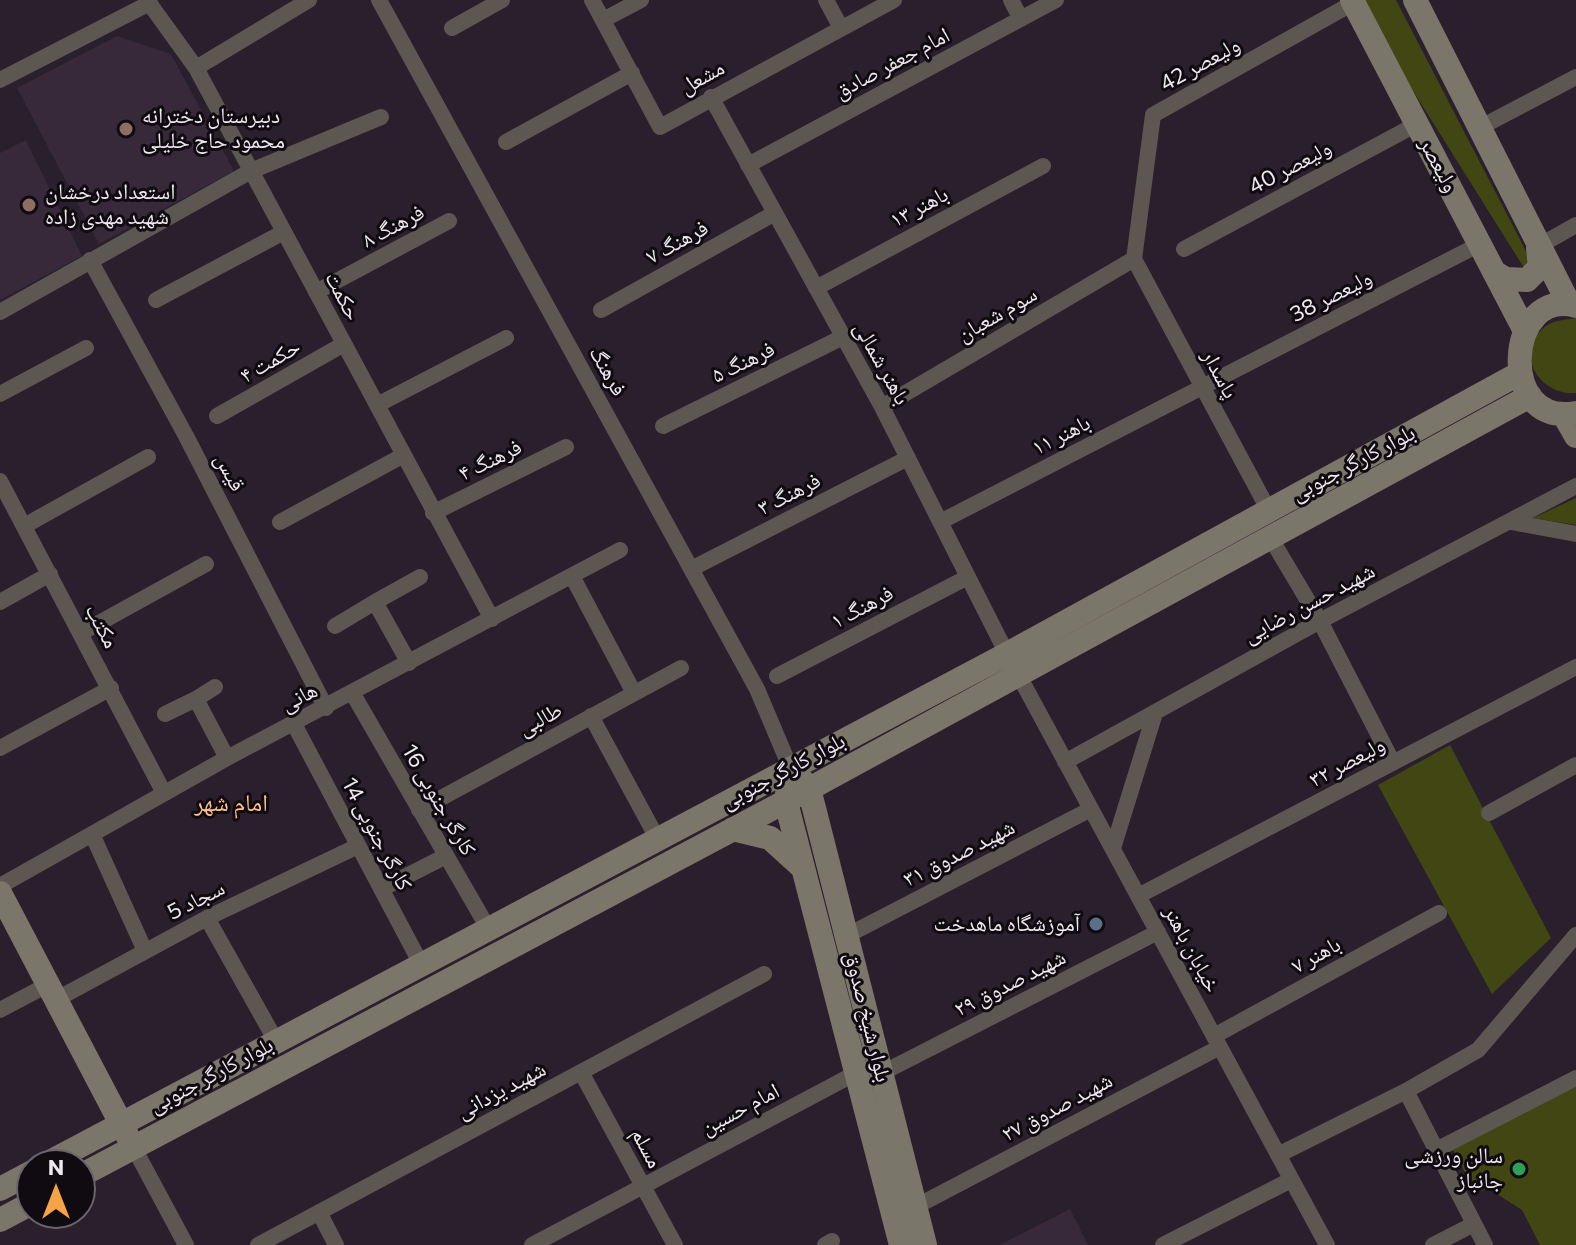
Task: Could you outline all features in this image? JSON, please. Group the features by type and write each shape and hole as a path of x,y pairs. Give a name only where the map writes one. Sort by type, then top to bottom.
{"main road":[{"path":"1415,0 1537,247 1572,305 1552,307 1537,316 1525,331 1520,344 1520,373 1530,396 1540,406 1572,421"},
{"name":"ولیعصر","path":"1353,1 1525,331"},
{"path":"1494,272 1506,279 1527,280 1540,267 1537,247"},
{"name":"بلوار کارگر جنوبی","path":"1045,647 1268,509 1520,373"},
{"name":"بلوار کارگر جنوبی","path":"73,1149 790,767 1012,664 1270,537 1530,396"},
{"name":"بلوار کارگر جنوبی","path":"96,1168 786,802 1012,664"},
{"path":"790,767 809,789"},
{"path":"786,802 790,767"},
{"name":"بلوار شیخ صدوق","path":"809,789 848,935 901,1245"},
{"name":"بلوار شیخ صدوق","path":"786,802 925,1245"},
{"path":"733,829 770,838 805,869"},
{"path":"0,893 134,1148"}],"street":[{"path":"196,68 309,0"},
{"name":"فرهنگ","path":"379,0 757,689 790,767"},
{"path":"452,28 502,0"},
{"name":"مشعل","path":"592,0 660,127 894,0"},
{"path":"603,20 641,0"},
{"path":"826,0 841,28"},
{"path":"1011,0 1021,19"},
{"name":"امام جعفر صادق","path":"748,165 1056,0"},
{"name":"ولیعصر 42","path":"1134,259 1153,115 1353,1"},
{"path":"0,80 148,2"},
{"name":"حکمت","path":"148,2 196,68 492,619"},
{"path":"506,142 632,73"},
{"path":"1479,128 1576,77"},
{"name":"باهنر شمالی","path":"711,97 882,407 1012,664"},
{"path":"0,312 251,171 381,117"},
{"name":"ولیعصر 40","path":"1184,249 1417,124"},
{"name":"باهنر ۱۳","path":"816,288 1043,166"},
{"name":"فرهنگ ۷","path":"601,310 775,213"},
{"name":"فرهنگ ۸","path":"316,292 449,221"},
{"path":"1537,247 1576,225"},
{"path":"156,300 284,232"},
{"name":"ولیعصر 38","path":"1202,387 1480,244"},
{"name":"پاسدار","path":"1134,259 1268,509"},
{"name":"سوم شعبان","path":"882,407 1134,259"},
{"name":"قیس","path":"90,260 186,436 326,708"},
{"name":"فرهنگ ۵","path":"663,426 843,337"},
{"path":"377,405 506,338"},
{"name":"حکمت ۴","path":"217,416 344,344"},
{"path":"0,394 86,348"},
{"name":"باهنر ۱۱","path":"940,522 1202,387"},
{"name":"فرهنگ ۴","path":"433,513 566,447"},
{"path":"280,522 404,455"},
{"path":"24,526 148,457"},
{"name":"فرهنگ ۳","path":"691,569 908,458"},
{"name":"مکتب","path":"0,481 164,793"},
{"name":"شهید حسن رضایی","path":"1065,762 1320,621 1576,486"},
{"path":"1511,522 1576,534"},
{"path":"1270,537 1320,621 1393,763"},
{"name":"هانی","path":"0,886 227,758 620,550"},
{"path":"81,633 206,564"},
{"path":"0,602 50,574"},
{"path":"572,576 634,693"},
{"path":"335,626 420,577"},
{"name":"فرهنگ ۱","path":"777,676 968,577"},
{"path":"375,602 409,663"},
{"name":"خیابان باهنر","path":"1012,664 1327,1245"},
{"name":"ولیعصر ۳۲","path":"1138,896 1576,667"},
{"name":"طالبی","path":"419,810 681,668"},
{"path":"165,714 215,687"},
{"path":"0,748 111,688"},
{"name":"کارگر جنوبی 16","path":"353,694 488,928"},
{"path":"196,699 227,758"},
{"path":"1113,848 1155,713"},
{"path":"591,716 657,838"},
{"name":"کارگر جنوبی 14","path":"294,724 421,964"},
{"path":"1489,813 1576,765"},
{"name":"شهید صدوق ۳۱","path":"848,935 1091,809"},
{"path":"92,834 145,951"},
{"name":"سجاد 5","path":"0,1010 145,951 358,846"},
{"path":"381,889 446,856"},
{"name":"باهنر ۷","path":"1217,1041 1439,913"},
{"path":"207,918 276,1041"},
{"name":"شهید صدوق ۲۹","path":"870,1072 1158,932"},
{"path":"1278,1155 1406,1091 1478,1050 1576,935"},
{"name":"شهید یزدانی","path":"258,1245 764,974"},
{"name":"شهید صدوق ۲۷","path":"915,1207 1217,1041"},
{"name":"مسلم","path":"581,1072 675,1245"},
{"name":"امام حسین","path":"532,1245 870,1072"},
{"path":"1436,1150 1576,1078"},
{"path":"1406,1091 1485,1245"},
{"path":"134,1148 186,1245"},
{"path":"1163,1245 1291,1180"},
{"path":"319,1212 336,1245"},
{"path":"1433,1245 1474,1224"}],"shaded area":[{"name":"دبيرستان دخترانه محمود حاج خلیلی","path":"117,36 171,54 234,171 99,244 17,88"},
{"name":"استعداد درخشان شهید مهدی زاده","path":"26,140 82,256 0,300 0,153"},
{"path":"1070,1209 1088,1245 999,1245"}],"green space":[{"path":"1364,0 1396,0 1530,259 1526,271 1410,86"},
{"path":"1576,318 1576,393 1562,392 1541,380 1534,370 1531,347 1536,336 1549,324"},
{"path":"1576,498 1576,525 1533,518"},
{"path":"1450,745 1551,938 1492,994 1378,785"},
{"name":"سالن ورزشی جانباز","path":"1576,1087 1576,1245 1540,1245 1522,1210 1489,1189 1475,1192 1453,1150"}],"place":[{"name":"دبيرستان دخترانه محمود حاج خلیلی","path":"126,129"},
{"name":"استعداد درخشان شهید مهدی زاده","path":"29,205"},
{"name":"آموزشگاه ماهدخت","path":"1096,924"},
{"name":"سالن ورزشی جانباز","path":"1519,1169"}],"district":[{"name":"امام شهر","path":"231,803"}]}
